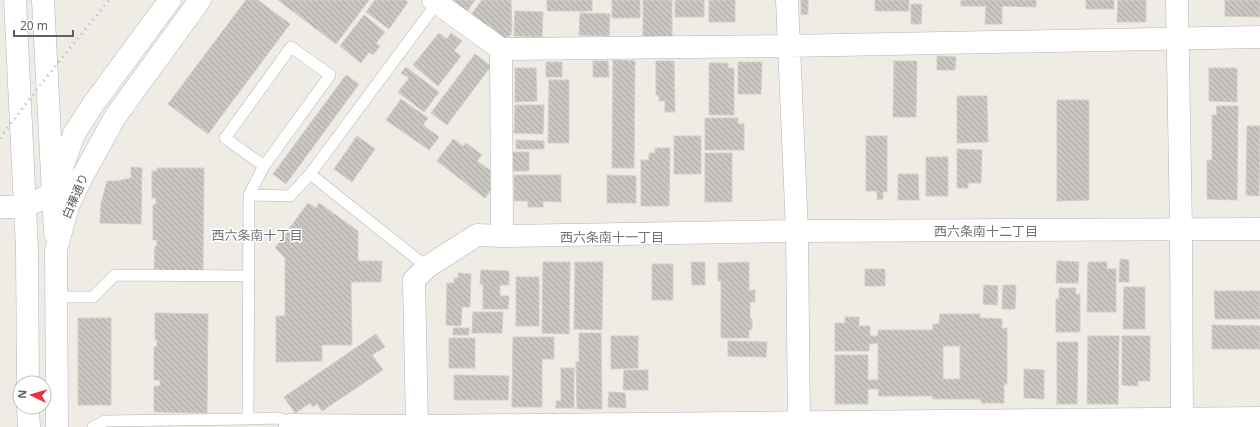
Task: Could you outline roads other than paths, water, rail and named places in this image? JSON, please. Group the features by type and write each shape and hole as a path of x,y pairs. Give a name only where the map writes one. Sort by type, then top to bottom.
{"street":[{"path":"15,0 25,207 28,375"},
{"path":"43,0 56,250"},
{"name":"白樺通り","path":"53,193 74,134 94,103 170,0"},
{"name":"白樺通り","path":"57,427 56,250 68,206 114,117 200,0"},
{"path":"787,0 797,231 799,425"},
{"path":"1177,0 1181,230 1182,423"},
{"path":"435,1 501,49 788,46 1260,37"},
{"path":"501,49 502,236"},
{"path":"49,122 61,135 74,134"},
{"path":"0,207 25,207 53,193"},
{"path":"417,426 414,280 427,267 477,235 502,236 797,231 1260,229"},
{"path":"28,415 29,427"},
{"path":"290,426 1182,423 1260,418"}],"lane":[{"path":"249,195 290,196 310,174 435,1"},
{"path":"248,418 249,195 264,166 330,75 291,47 225,138 264,166"},
{"path":"310,174 427,267"},
{"path":"56,297 93,297 114,275 248,276"},
{"path":"93,427 105,421 248,418 279,418 290,426"}],"railway":[{"path":"0,138 41,84 109,0"}],"district":[{"name":"西六条南十二丁目","path":"986,231"},
{"name":"西六条南十丁目","path":"257,235"},
{"name":"西六条南十一丁目","path":"612,237"}]}
